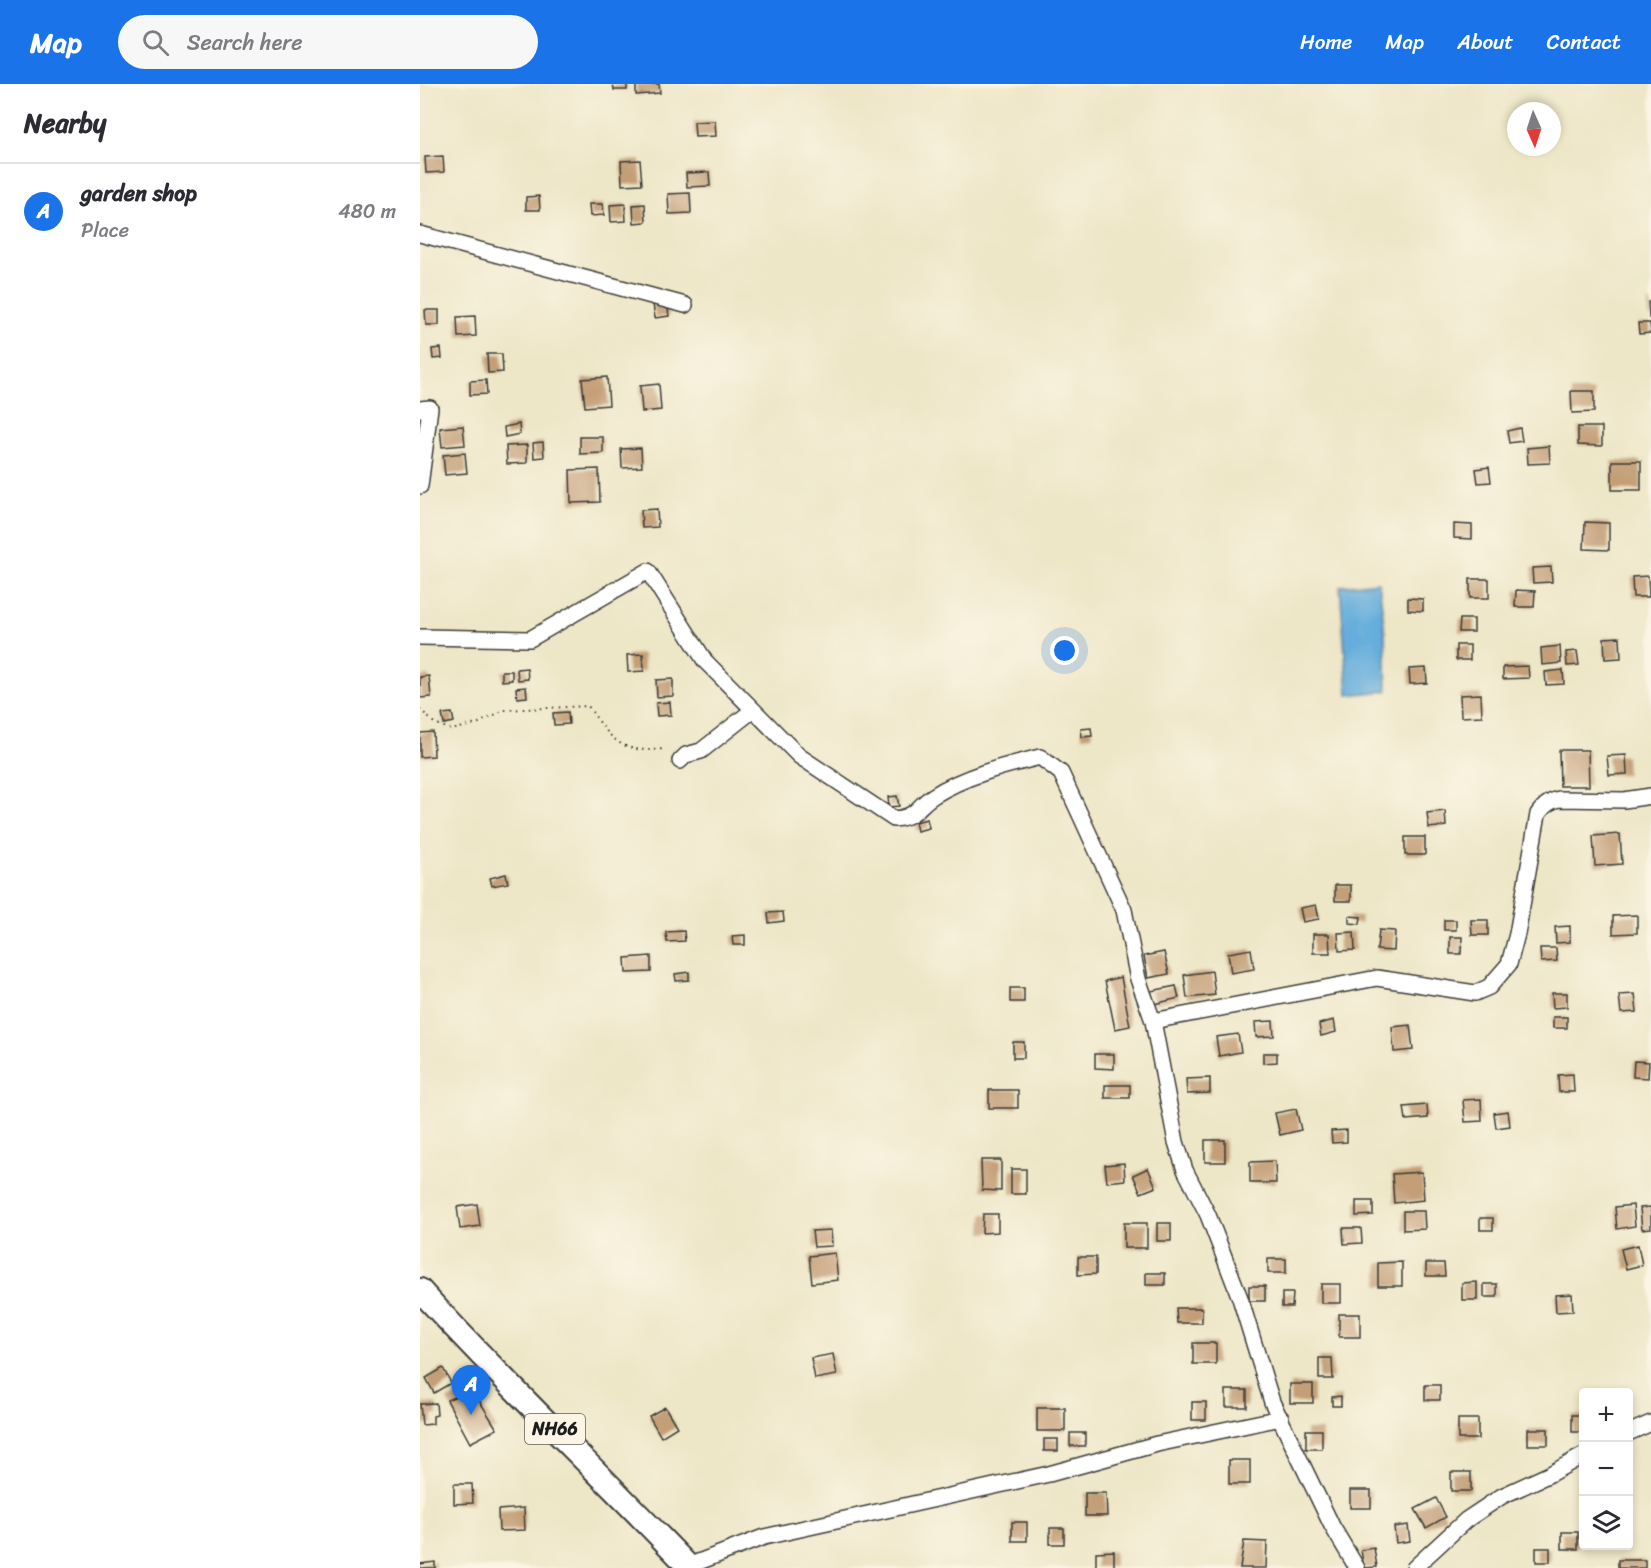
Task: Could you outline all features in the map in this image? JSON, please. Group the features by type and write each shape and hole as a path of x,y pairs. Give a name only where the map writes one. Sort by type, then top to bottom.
{"highway":[{"name":"NH66","path":"420,1290 480,1356 612,1485 689,1567"}],"street":[{"path":"420,234 685,305"},
{"path":"420,409 430,408 420,486"},
{"path":"420,637 530,639 648,571 705,661 753,710 799,756 894,819 910,818 933,796 990,770 1040,757 1061,773 1124,910 1138,979 1153,1021 1176,1142 1240,1298 1272,1402 1332,1526 1357,1568"},
{"path":"680,761 686,754 700,751 753,710"},
{"path":"1153,1021 1377,978 1475,993 1489,987 1509,964 1517,934 1538,814 1543,807 1550,801 1559,799 1624,800 1651,796"},
{"path":"689,1567 764,1537 1049,1474 1157,1444 1281,1418"},
{"path":"1633,1431 1651,1423"},
{"path":"1414,1568 1466,1520 1502,1496 1579,1458"}],"path":[{"path":"420,709 433,722 451,730 477,724 504,710 588,706 601,726 621,746 641,751 663,749"}],"water":[{"path":"1379,582 1385,633 1387,691 1348,695 1340,586"}],"building":[{"path":"613,84 627,84 627,90 614,90"},
{"path":"636,84 659,84 660,93 636,95"},
{"path":"715,121 716,136 695,137 694,122"},
{"path":"443,156 444,172 426,173 425,157"},
{"path":"640,160 642,184 622,185 621,161"},
{"path":"709,172 710,186 687,187 686,173"},
{"path":"690,193 691,213 669,214 668,194"},
{"path":"539,196 540,210 526,210 526,197"},
{"path":"589,204 603,204 604,215 590,216"},
{"path":"625,204 626,221 611,222 610,205"},
{"path":"645,204 646,222 634,223 633,205"},
{"path":"667,302 669,316 655,318 653,304"},
{"path":"1648,302 1651,302 1651,318 1649,318"},
{"path":"425,310 439,310 439,325 426,325"},
{"path":"475,316 476,336 458,337 457,317"},
{"path":"1638,323 1650,323 1651,333 1639,334"},
{"path":"441,348 442,358 433,359 432,349"},
{"path":"487,354 502,354 503,372 488,373"},
{"path":"607,377 609,405 585,407 582,379"},
{"path":"486,380 487,394 470,395 470,381"},
{"path":"659,384 661,410 642,412 640,386"},
{"path":"1571,391 1594,391 1594,412 1572,413"},
{"path":"519,424 520,434 505,437 504,427"},
{"path":"463,426 465,445 442,447 440,428"},
{"path":"1578,427 1602,427 1602,446 1578,445"},
{"path":"1520,428 1522,441 1509,443 1507,431"},
{"path":"580,437 603,437 603,453 580,454"},
{"path":"543,442 544,457 534,458 533,443"},
{"path":"527,445 527,463 507,464 506,446"},
{"path":"1549,446 1550,463 1528,464 1527,448"},
{"path":"641,448 642,467 622,468 621,449"},
{"path":"465,453 467,473 445,475 443,455"},
{"path":"1612,461 1641,461 1641,490 1612,490"},
{"path":"1489,467 1491,482 1478,483 1476,469"},
{"path":"599,469 600,502 571,503 570,470"},
{"path":"657,509 658,527 642,528 641,510"},
{"path":"1585,522 1609,523 1609,550 1584,549"},
{"path":"1454,524 1472,525 1472,539 1454,538"},
{"path":"1551,567 1552,582 1533,583 1532,568"},
{"path":"1648,576 1649,597 1633,597 1632,577"},
{"path":"1470,579 1489,579 1489,598 1470,598"},
{"path":"1516,590 1535,591 1534,607 1515,607"},
{"path":"1408,598 1423,599 1423,611 1408,610"},
{"path":"1460,619 1474,619 1474,632 1459,632"},
{"path":"1620,637 1621,658 1605,659 1604,638"},
{"path":"1456,645 1470,645 1470,660 1456,660"},
{"path":"1560,646 1561,663 1542,665 1541,648"},
{"path":"1577,651 1579,665 1567,666 1566,652"},
{"path":"643,654 644,671 628,672 627,655"},
{"path":"1528,666 1529,678 1503,679 1503,667"},
{"path":"527,668 528,679 518,680 517,669"},
{"path":"1426,668 1427,683 1410,684 1409,669"},
{"path":"1563,670 1564,684 1546,685 1545,672"},
{"path":"502,671 512,671 512,680 502,681"},
{"path":"429,676 431,697 420,698 420,677"},
{"path":"673,679 673,696 657,697 656,680"},
{"path":"526,687 527,697 517,698 516,688"},
{"path":"1481,694 1482,716 1461,717 1460,695"},
{"path":"670,702 671,715 657,716 656,703"},
{"path":"568,712 569,724 554,725 553,713"},
{"path":"452,713 454,722 444,724 442,714"},
{"path":"1091,728 1092,736 1082,737 1081,729"},
{"path":"433,732 434,756 420,757 420,733"},
{"path":"1559,750 1588,750 1589,786 1560,786"},
{"path":"1626,755 1627,774 1609,775 1607,756"},
{"path":"897,796 899,806 889,807 888,797"},
{"path":"1445,811 1446,826 1429,828 1427,813"},
{"path":"927,819 929,828 917,831 915,822"},
{"path":"1620,834 1622,864 1595,866 1593,836"},
{"path":"1405,837 1425,837 1425,855 1405,855"},
{"path":"506,874 508,883 492,886 490,878"},
{"path":"1335,885 1351,885 1351,901 1335,901"},
{"path":"1316,905 1319,919 1303,922 1300,908"},
{"path":"783,912 784,921 769,923 768,913"},
{"path":"1637,915 1637,933 1613,934 1613,916"},
{"path":"1349,916 1361,917 1360,924 1349,923"},
{"path":"1444,920 1456,920 1456,930 1444,930"},
{"path":"1471,920 1488,920 1488,935 1472,935"},
{"path":"1570,926 1570,942 1556,943 1555,927"},
{"path":"1379,930 1395,931 1394,951 1377,950"},
{"path":"684,931 685,941 667,942 666,932"},
{"path":"1354,932 1355,950 1339,951 1338,933"},
{"path":"1313,934 1329,934 1330,953 1313,953"},
{"path":"745,935 745,945 733,945 732,936"},
{"path":"1450,937 1462,937 1461,954 1450,954"},
{"path":"1540,948 1556,948 1557,961 1541,962"},
{"path":"1251,949 1254,969 1231,973 1228,953"},
{"path":"1164,952 1169,974 1148,978 1144,956"},
{"path":"651,956 651,972 626,973 625,958"},
{"path":"1212,971 1215,995 1187,998 1184,975"},
{"path":"689,972 689,980 676,981 675,974"},
{"path":"1121,977 1130,1026 1115,1029 1105,981"},
{"path":"1176,986 1179,998 1154,1004 1151,991"},
{"path":"1010,988 1024,988 1024,1002 1010,1002"},
{"path":"1552,993 1567,993 1567,1007 1553,1008"},
{"path":"1635,994 1637,1012 1621,1013 1619,995"},
{"path":"1553,1017 1567,1017 1567,1028 1553,1028"},
{"path":"1334,1020 1336,1032 1321,1036 1319,1024"},
{"path":"1273,1021 1274,1036 1256,1037 1255,1022"},
{"path":"1410,1025 1413,1050 1394,1052 1392,1027"},
{"path":"1238,1034 1241,1052 1219,1056 1216,1037"},
{"path":"1013,1042 1024,1042 1024,1058 1013,1058"},
{"path":"1263,1053 1277,1053 1277,1062 1263,1063"},
{"path":"1095,1054 1114,1054 1114,1069 1095,1068"},
{"path":"1634,1061 1649,1062 1648,1078 1633,1077"},
{"path":"1573,1074 1574,1092 1559,1092 1558,1075"},
{"path":"1210,1078 1210,1093 1187,1094 1186,1079"},
{"path":"1105,1085 1130,1085 1130,1098 1105,1098"},
{"path":"989,1090 1018,1090 1018,1108 989,1108"},
{"path":"1481,1099 1482,1121 1465,1122 1463,1100"},
{"path":"1427,1105 1428,1118 1406,1120 1404,1107"},
{"path":"1296,1109 1301,1130 1280,1135 1275,1113"},
{"path":"1508,1111 1510,1126 1496,1128 1494,1113"},
{"path":"1347,1130 1347,1142 1332,1143 1331,1131"},
{"path":"1205,1140 1225,1140 1225,1162 1205,1162"},
{"path":"981,1160 1001,1160 1001,1191 982,1190"},
{"path":"1275,1161 1276,1183 1250,1183 1250,1162"},
{"path":"1124,1163 1125,1180 1107,1182 1105,1165"},
{"path":"1148,1168 1156,1187 1141,1193 1133,1175"},
{"path":"1011,1169 1026,1169 1026,1194 1011,1194"},
{"path":"1422,1172 1424,1200 1394,1203 1392,1174"},
{"path":"1356,1201 1373,1201 1373,1215 1356,1216"},
{"path":"477,1204 480,1226 460,1229 457,1207"},
{"path":"1633,1205 1635,1226 1617,1229 1615,1207"},
{"path":"1651,1207 1651,1228 1642,1229 1640,1208"},
{"path":"1403,1211 1424,1211 1425,1229 1403,1230"},
{"path":"983,1214 998,1214 998,1232 982,1233"},
{"path":"1480,1218 1493,1218 1493,1230 1480,1230"},
{"path":"1124,1223 1147,1223 1147,1248 1124,1248"},
{"path":"1157,1223 1171,1223 1171,1241 1157,1241"},
{"path":"1343,1228 1361,1228 1362,1243 1344,1244"},
{"path":"831,1230 832,1246 814,1247 812,1231"},
{"path":"1638,1245 1642,1265 1626,1269 1621,1249"},
{"path":"835,1253 838,1280 812,1283 809,1256"},
{"path":"1078,1257 1096,1257 1096,1274 1078,1275"},
{"path":"1268,1259 1286,1259 1286,1273 1268,1273"},
{"path":"1402,1262 1402,1286 1378,1286 1378,1263"},
{"path":"1426,1263 1444,1263 1445,1276 1426,1276"},
{"path":"1146,1273 1165,1273 1165,1285 1146,1285"},
{"path":"1477,1282 1477,1300 1462,1300 1462,1283"},
{"path":"1321,1284 1341,1284 1341,1303 1321,1303"},
{"path":"1484,1284 1497,1284 1497,1297 1484,1297"},
{"path":"1249,1286 1265,1286 1265,1301 1249,1301"},
{"path":"1282,1293 1293,1293 1292,1307 1282,1307"},
{"path":"1572,1294 1573,1311 1556,1312 1555,1295"},
{"path":"1176,1308 1202,1308 1202,1323 1177,1323"},
{"path":"1339,1314 1360,1314 1360,1337 1339,1337"},
{"path":"1193,1343 1216,1343 1216,1364 1193,1364"},
{"path":"833,1354 837,1375 815,1379 811,1358"},
{"path":"1319,1358 1332,1358 1333,1379 1319,1379"},
{"path":"443,1368 451,1383 434,1393 426,1378"},
{"path":"1290,1384 1313,1384 1313,1403 1290,1403"},
{"path":"1425,1385 1440,1385 1440,1400 1425,1400"},
{"path":"472,1389 497,1429 470,1443 447,1400"},
{"path":"1226,1390 1247,1390 1247,1407 1226,1407"},
{"path":"1341,1396 1341,1406 1332,1406 1332,1397"},
{"path":"1192,1402 1206,1402 1206,1420 1192,1420"},
{"path":"436,1403 437,1415 433,1416 433,1424 422,1425 420,1404"},
{"path":"665,1407 677,1427 661,1437 649,1416"},
{"path":"1037,1408 1065,1408 1065,1431 1037,1431"},
{"path":"1572,1415 1579,1415 1579,1432 1572,1432"},
{"path":"1458,1419 1478,1419 1478,1439 1458,1439"},
{"path":"1528,1429 1548,1429 1548,1445 1528,1445"},
{"path":"1306,1430 1322,1430 1322,1449 1306,1449"},
{"path":"1070,1433 1085,1433 1085,1446 1070,1446"},
{"path":"1044,1439 1058,1439 1058,1451 1044,1451"},
{"path":"1229,1460 1250,1460 1250,1484 1229,1484"},
{"path":"1451,1472 1471,1472 1471,1491 1451,1491"},
{"path":"454,1484 472,1484 473,1503 454,1504"},
{"path":"1350,1490 1371,1490 1371,1508 1350,1508"},
{"path":"1085,1493 1106,1493 1107,1516 1085,1516"},
{"path":"1436,1498 1446,1517 1426,1528 1415,1509"},
{"path":"524,1508 525,1530 499,1531 498,1510"},
{"path":"1012,1522 1027,1522 1027,1541 1012,1541"},
{"path":"1408,1525 1410,1541 1396,1543 1394,1527"},
{"path":"1050,1528 1064,1528 1064,1544 1050,1544"},
{"path":"1562,1532 1578,1532 1578,1549 1562,1549"},
{"path":"1244,1541 1267,1542 1266,1568 1240,1568"},
{"path":"1374,1548 1377,1567 1364,1568 1361,1550"},
{"path":"1536,1548 1550,1548 1550,1562 1536,1562"},
{"path":"1114,1551 1114,1567 1096,1567 1096,1552"},
{"path":"1618,1560 1645,1560 1645,1568 1618,1568"},
{"path":"435,1562 435,1568 420,1568 420,1564"}],"place":[{"name":"garden shop","path":"471,1415"}]}
